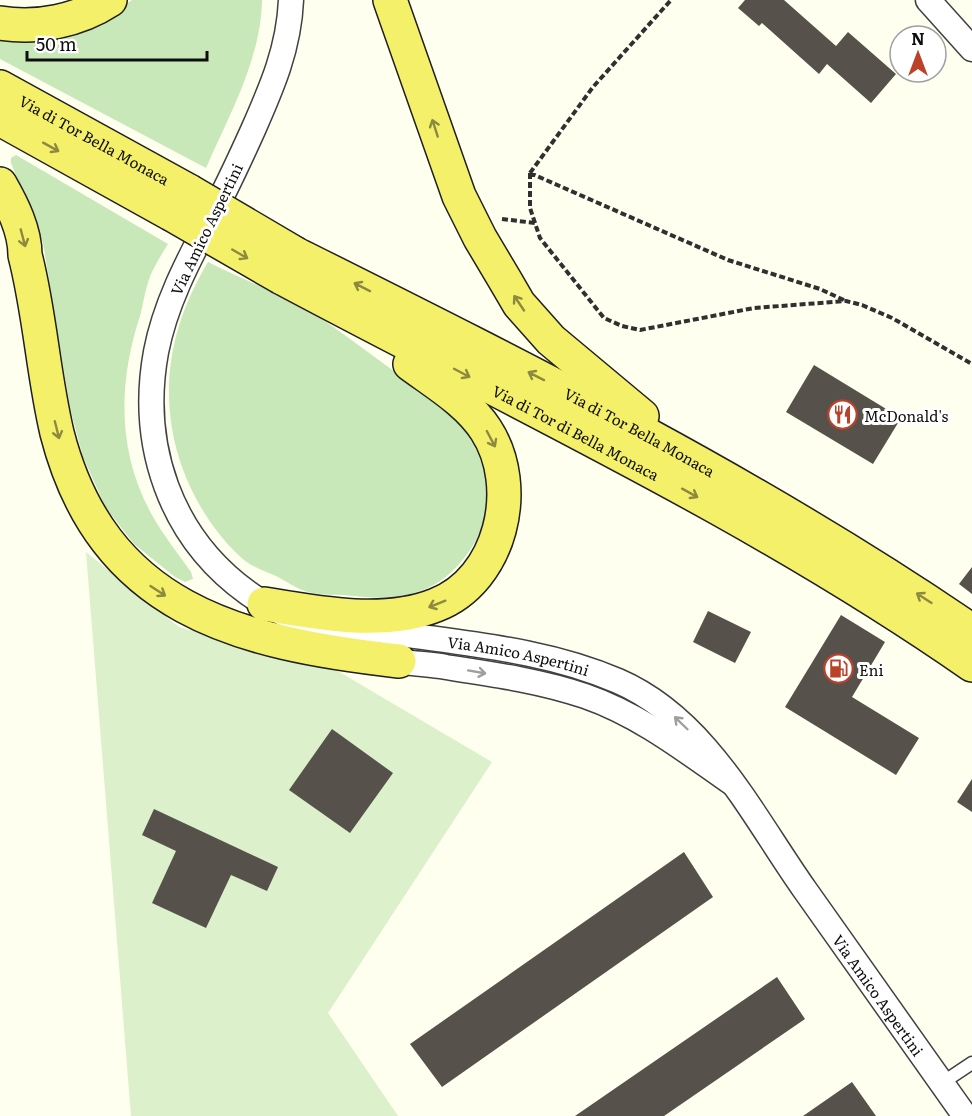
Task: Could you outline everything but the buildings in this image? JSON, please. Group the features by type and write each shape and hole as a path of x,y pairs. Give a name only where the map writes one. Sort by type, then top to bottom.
{"main road":[{"path":"0,23 31,25 51,22 92,11 110,0"},
{"path":"390,0 459,196 480,238 519,304 541,331 578,364 654,425 741,487"},
{"name":"Via di Tor Bella Monaca","path":"0,87 180,203"},
{"name":"Via di Tor Bella Monaca","path":"0,119 180,203"},
{"path":"0,184 15,214 25,246 49,394 61,448 83,502 114,551 129,568 153,588 191,610 223,624 302,646 399,661"},
{"name":"Via di Tor di Bella Monaca","path":"180,203 289,266 354,317 759,531 882,605 972,665"},
{"name":"Via di Tor Bella Monaca","path":"289,266 558,387 741,487 858,557 972,631"},
{"path":"264,603 356,616 394,614 435,606 459,592 476,578 490,554 500,529 504,496 502,469 496,449 486,429 470,410 399,356 354,317"}],"street":[{"name":"Via Amico Aspertini","path":"291,0 288,28 277,74 231,179 186,265 170,303 159,338 152,386 152,417 167,490 176,512 210,559 238,585 264,603 331,636 399,661 526,681 595,699 654,729 732,783"},
{"path":"928,0 972,49"},
{"name":"Via Amico Aspertini","path":"264,603 352,626 538,656 617,681 648,697 672,714 696,737 732,783 965,1116"}],"lane":[{"path":"942,1083 972,1063"}],"path":[{"path":"671,0 593,87 530,173 530,208 540,238 604,318 622,326 640,330 754,308 846,301"},
{"path":"530,173 728,260 862,305 892,318 972,364"}],"green space":[{"path":"132,0 262,0 256,44 250,66 206,168 0,59 0,40 25,40 116,11"},
{"path":"16,155 168,244 149,279 133,341 125,392 125,417 132,467 141,491 156,522 191,572 193,579 185,582 175,577 134,544 106,508 83,457 70,408 43,243 11,163 11,158"},
{"path":"208,262 314,314 443,404 467,427 478,449 488,481 487,508 483,526 464,559 438,582 424,590 392,597 308,592 248,563 233,550 213,526 184,472 169,407 169,382 177,333 195,285"},
{"path":"86,552 179,627 336,670 492,762 328,1013 398,1116 131,1116"}],"place":[{"name":"McDonald's","path":"843,415"},
{"name":"Eni","path":"838,669"}]}
